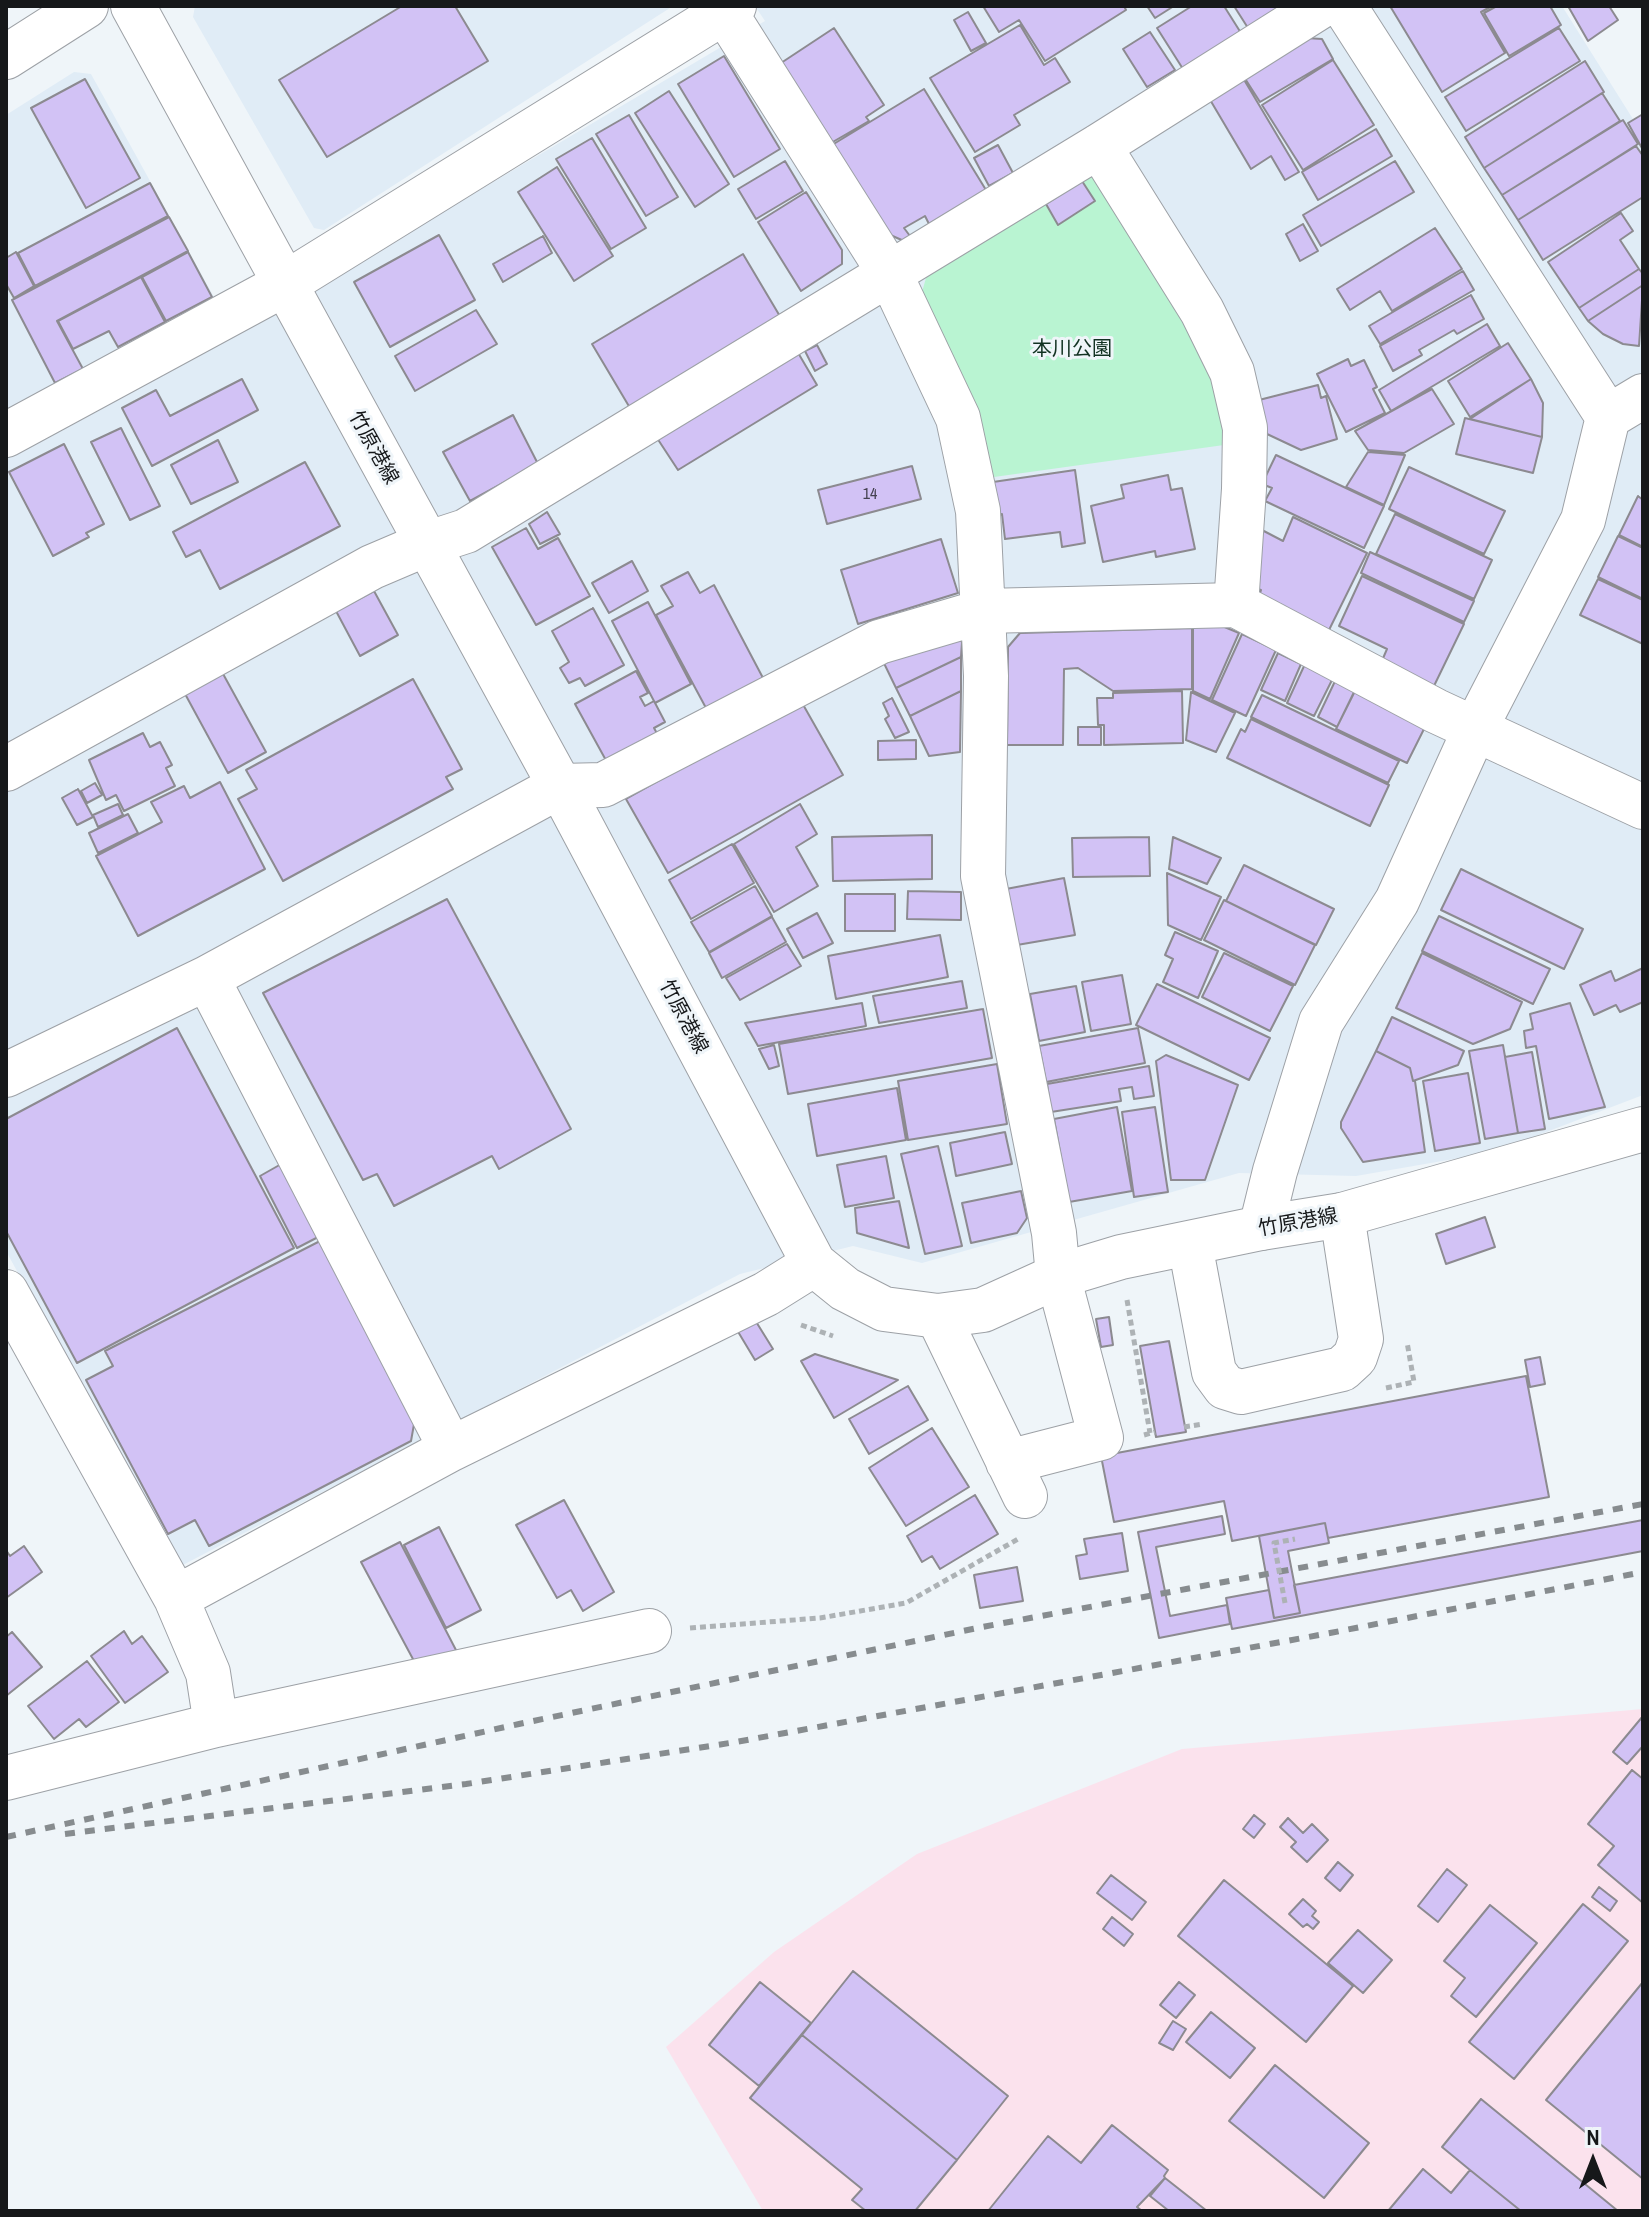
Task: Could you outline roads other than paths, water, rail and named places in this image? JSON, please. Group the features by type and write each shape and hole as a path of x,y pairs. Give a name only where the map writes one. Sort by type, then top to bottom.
{"main road":[{"path":"6,57 86,6"},
{"name":"竹原港線","path":"133,6 560,786 814,1264 845,1289 884,1309 938,1316 983,1310 1058,1276 1121,1257 1342,1215 1643,1129"},
{"path":"6,769 372,567 466,531 1099,146 1321,6"},
{"path":"1261,1228 1321,1022 1397,901 1475,729 1583,520 1625,406 1344,6"},
{"path":"6,435 283,285 727,8 889,272 958,418 978,511 984,611 983,876 1054,1233 1058,1276 1101,1438 1017,1479 938,1316"},
{"path":"1099,146 1202,311 1232,372 1245,428 1236,605"},
{"path":"6,1075 207,978 560,786 603,785 879,642 984,611 1236,605 1436,711 1643,807"},
{"path":"207,978 451,1449"},
{"path":"1190,1244 1214,1372 1225,1387 1241,1392 1342,1369 1355,1357 1361,1339 1342,1215"},
{"path":"176,1598 451,1449 766,1294 814,1264"},
{"path":"6,1292 176,1598 208,1673 216,1725"},
{"path":"6,1778 216,1725 649,1631"}],"railway":[{"path":"6,1837 519,1724 982,1627 1643,1504"},
{"path":"65,1834 466,1784 736,1742 1643,1572"}],"park label":[{"name":"本川公園","path":"1072,350"}]}
